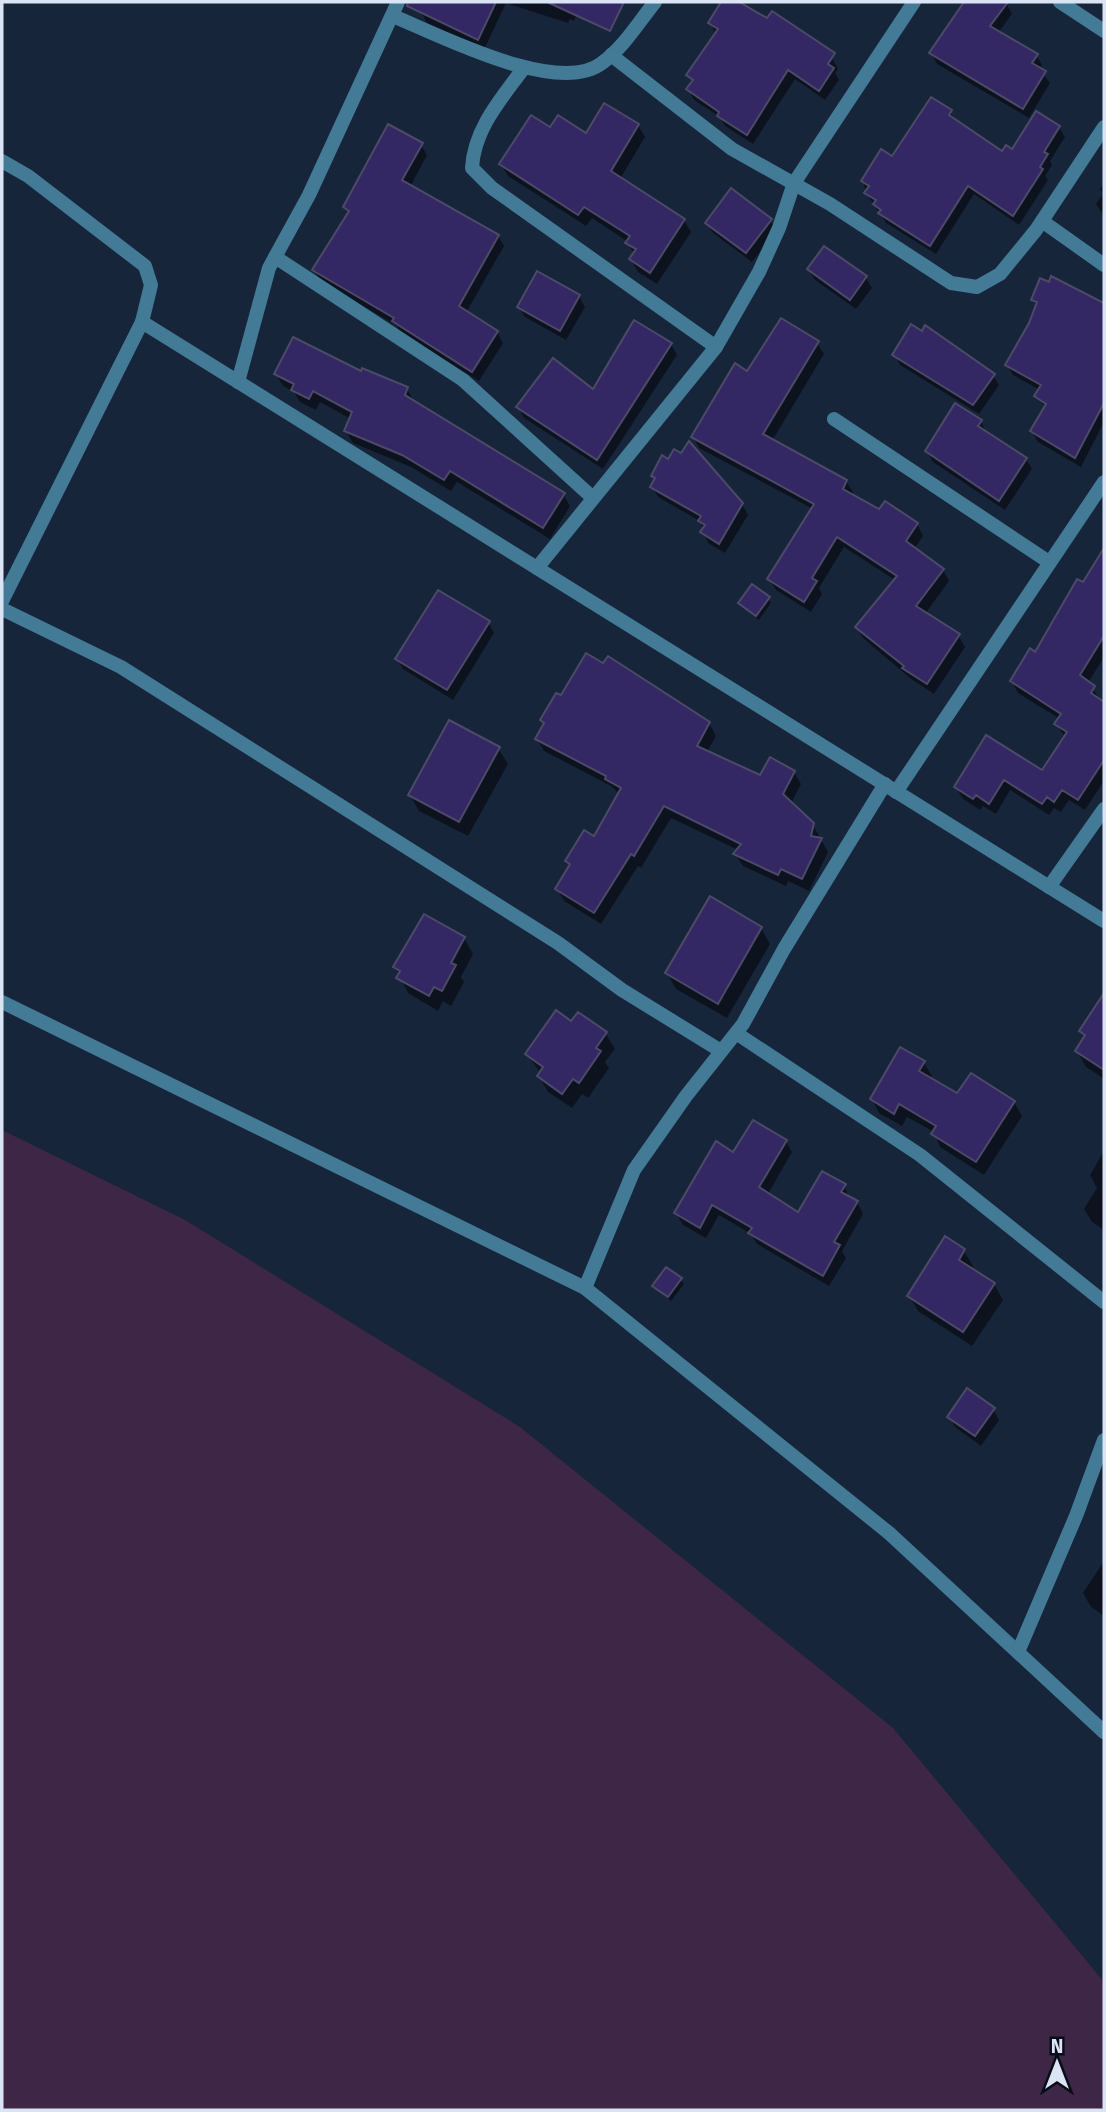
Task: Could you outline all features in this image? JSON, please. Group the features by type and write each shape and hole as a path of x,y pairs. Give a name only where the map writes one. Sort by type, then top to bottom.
{"street":[{"path":"238,382 269,268 309,195 396,9 523,69 566,74 600,65 655,2"},
{"path":"537,568 716,346 758,272 779,228 794,183 914,2"},
{"path":"1060,2 1104,31"},
{"path":"611,55 732,149 794,183 951,283 977,287 1000,274 1042,221 1104,127"},
{"path":"523,69 490,116 473,148 472,168 492,188 716,346"},
{"path":"2,160 28,176 145,266 151,285 142,322 2,601 121,667 558,943 622,990 721,1051"},
{"path":"1042,221 1104,265"},
{"path":"275,257 463,380 593,498"},
{"path":"142,322 1104,921"},
{"path":"834,419 1049,562"},
{"path":"585,1288 634,1170 736,1033 890,788 1104,483"},
{"path":"1049,887 1104,809"},
{"path":"2,1002 585,1288 889,1533 1104,1732"},
{"path":"736,1033 920,1155 1104,1302"},
{"path":"1018,1652 1076,1516 1104,1440"}],"shaded area":[{"path":"2,1130 185,1220 520,1427 893,1728 1104,1982 1104,2110 2,2110"}],"building":[{"path":"408,2 496,2 478,40 407,6"},
{"path":"547,2 624,2 610,31"},
{"path":"721,2 739,2 767,18 772,11 835,53 828,64 834,68 819,91 788,70 747,135 717,116 719,112 686,89 693,80 686,75 718,29 708,23"},
{"path":"964,2 1008,2 990,26 1038,54 1032,63 1046,71 1023,109 929,53"},
{"path":"931,97 952,110 949,115 1002,151 1006,145 1012,149 1036,111 1060,126 1044,152 1048,154 1040,167 1043,169 1013,216 968,186 930,246 878,213 881,210 873,204 876,200 864,193 869,186 861,181 881,149 892,156"},
{"path":"604,103 639,124 611,171 685,219 650,273 629,259 636,249 625,243 630,236 584,207 578,215 499,164 531,115 550,127 558,115 586,133"},
{"path":"388,124 423,143 402,180 499,235 459,306 498,331 472,372 392,321 394,318 312,270 349,211 343,207"},
{"path":"731,188 772,219 746,253 705,223"},
{"path":"824,246 867,276 850,300 807,269"},
{"path":"537,271 580,295 560,331 517,307"},
{"path":"1051,276 1104,303 1104,403 1075,458 1030,431 1046,404 1034,396 1041,385 1005,365 1029,323 1037,302 1031,300 1040,278 1049,282"},
{"path":"781,318 819,341 763,434 847,480 843,489 879,509 885,501 918,523 906,541 944,569 916,606 960,634 927,684 902,668 904,666 855,627 897,576 837,537 812,578 817,581 804,602 767,579 814,504 691,437 735,363 747,371"},
{"path":"634,320 672,343 597,460 516,407 553,358 593,389"},
{"path":"911,324 922,331 925,325 995,374 973,405 892,355"},
{"path":"293,337 361,371 362,368 408,387 405,395 565,493 543,528 450,471 444,480 402,455 344,431 352,412 313,391 309,399 291,390 294,384 274,374"},
{"path":"955,403 982,420 978,426 1027,458 999,501 925,451"},
{"path":"689,441 743,503 719,544 700,532 705,525 698,521 701,516 650,487 655,478 651,476 662,455 668,459 674,449 681,453"},
{"path":"1104,548 1104,636 1080,675 1095,686 1091,693 1104,702 1104,760 1078,800 1062,790 1054,802 1047,797 1042,804 1004,780 989,804 976,795 973,799 954,787 986,735 1042,770 1067,732 1054,724 1061,714 1010,681 1030,648 1035,652 1077,579 1083,582"},
{"path":"752,584 770,597 756,616 738,603"},
{"path":"438,590 490,621 447,690 395,659"},
{"path":"586,653 603,663 608,656 710,722 697,746 760,775 770,757 795,771 783,794 814,823 811,836 822,838 802,879 781,869 778,875 733,854 741,844 664,806 634,856 631,854 594,913 555,889 570,864 565,861 584,830 594,836 621,788 605,779 606,776 535,739 544,723 540,720 556,693 561,695"},
{"path":"449,720 500,747 459,822 408,795"},
{"path":"710,896 762,927 718,1004 665,973"},
{"path":"424,914 465,937 451,963 456,965 442,991 434,987 429,996 396,978 400,971 393,967"},
{"path":"1104,993 1104,1070 1075,1051 1085,1035 1079,1031"},
{"path":"556,1010 571,1021 578,1012 607,1032 596,1048 601,1051 579,1083 573,1079 562,1094 537,1076 543,1067 525,1054"},
{"path":"900,1047 925,1061 919,1071 957,1093 971,1073 1015,1101 976,1162 931,1134 936,1126 899,1104 894,1114 870,1099"},
{"path":"753,1120 787,1140 759,1187 798,1212 822,1171 846,1184 841,1192 858,1201 834,1242 840,1245 823,1276 748,1233 752,1228 712,1205 700,1228 674,1213 716,1141 733,1152"},
{"path":"945,1236 965,1249 959,1260 995,1283 963,1332 907,1296"},
{"path":"666,1267 682,1278 668,1297 652,1286"},
{"path":"967,1388 995,1408 975,1436 947,1417"}]}
